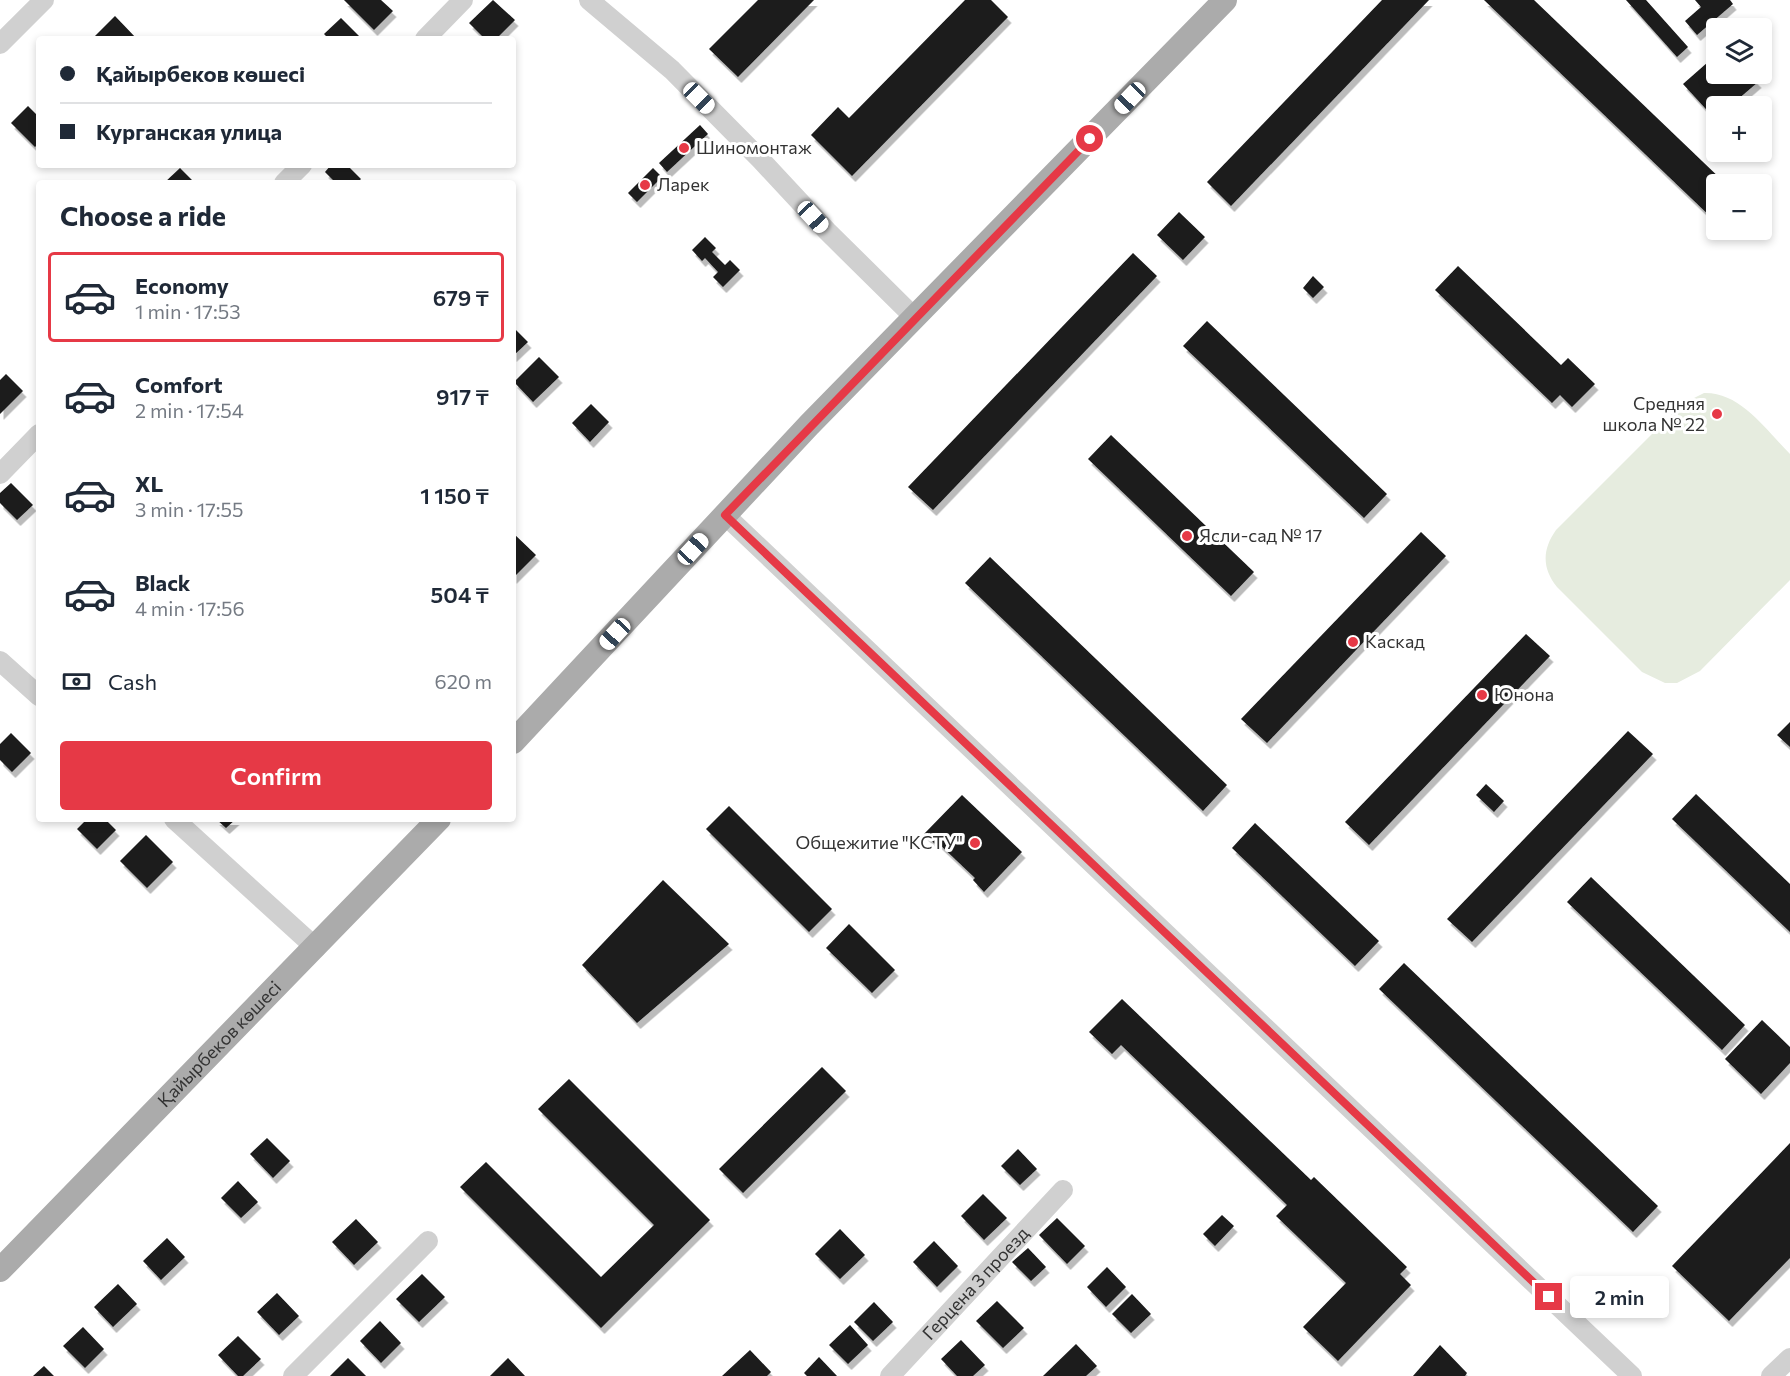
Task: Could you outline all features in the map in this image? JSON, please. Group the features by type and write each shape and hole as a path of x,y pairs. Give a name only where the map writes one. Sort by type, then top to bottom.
{"main road":[{"path":"516,739 725,515 1225,0"},
{"name":"Қайырбеков көшесі","path":"0,1270 316,948 436,822"}],"street":[{"path":"0,44 44,0"},
{"path":"428,36 463,0"},
{"path":"589,0 672,70 827,231 915,318"},
{"path":"287,180 299,168"},
{"path":"0,474 36,437"},
{"path":"725,515 1632,1376"},
{"path":"0,661 36,693"},
{"path":"177,822 316,948"},
{"name":"Герцена 3 проезд","path":"890,1376 1063,1190"},
{"path":"293,1376 428,1241"},
{"path":"1771,1376 1790,1358"}],"shaded area":[{"name":"Средняя школа № 22","path":"1704,393 1717,394 1741,406 1752,414 1790,454 1790,580 1700,671 1677,683 1665,683 1642,672 1557,587 1546,566 1546,552 1556,530 1682,404"}],"building":[{"path":"344,0 381,0 393,11 374,30"},
{"path":"493,0 515,20 499,36 482,36 469,23"},
{"path":"758,0 814,0 738,77 709,49"},
{"path":"965,0 991,0 1008,17 852,176 811,135 838,107 849,118"},
{"path":"1382,0 1429,0 1231,206 1207,182"},
{"path":"1484,0 1534,0 1716,174 1706,174 1706,212"},
{"path":"1626,0 1646,0 1688,47 1677,57"},
{"path":"1695,0 1730,0 1733,4 1717,18 1706,18 1706,27 1697,35 1685,21 1701,7"},
{"path":"115,16 134,36 95,36"},
{"path":"341,18 359,36 326,36 324,34"},
{"path":"1706,64 1706,84 1756,84 1742,96 1706,96 1706,109 1683,84"},
{"path":"28,106 36,114 36,146 35,147 11,123"},
{"name":"Шиномонтаж","path":"700,125 708,134 667,172 659,163"},
{"path":"180,168 192,180 167,180"},
{"path":"328,168 350,168 361,179 333,180 325,172"},
{"name":"Ларек","path":"653,168 662,177 637,202 628,193"},
{"path":"1179,212 1205,237 1183,260 1157,235"},
{"path":"705,237 716,248 712,252 725,265 730,260 740,270 723,287 713,277 718,272 705,258 702,261 692,250"},
{"path":"1133,253 1157,276 933,510 908,487"},
{"path":"1458,266 1561,365 1568,358 1595,384 1572,407 1560,395 1552,403 1435,290"},
{"path":"1313,276 1324,287 1313,298 1303,288"},
{"path":"1207,321 1387,494 1364,518 1183,346"},
{"path":"516,330 528,342 516,353"},
{"path":"539,357 559,377 533,402 516,384 516,380"},
{"path":"6,374 23,391 0,414 0,380"},
{"path":"591,404 609,422 590,442 572,423"},
{"path":"1111,435 1254,572 1231,596 1088,459"},
{"path":"11,483 33,505 17,520 0,503 0,493"},
{"path":"1421,532 1446,556 1267,743 1241,719"},
{"path":"516,536 536,555 516,575"},
{"path":"990,557 1227,785 1203,811 965,583"},
{"path":"1526,634 1550,656 1369,845 1345,822"},
{"path":"1790,722 1790,747 1777,735"},
{"path":"1628,731 1653,754 1472,942 1447,919"},
{"path":"11,733 31,753 12,772 0,760 0,744"},
{"path":"1486,784 1504,801 1494,812 1476,795"},
{"path":"1696,794 1790,884 1790,932 1672,819"},
{"name":"Общежитие \"КСТУ\"","path":"962,795 1022,852 984,892 973,880 975,878 937,842 935,844 924,834"},
{"path":"729,806 832,909 809,932 706,829"},
{"path":"84,822 108,822 116,830 97,849 77,829"},
{"path":"219,822 233,822 226,828"},
{"path":"1255,823 1379,941 1355,966 1232,848"},
{"path":"146,835 173,862 147,888 120,861"},
{"path":"1591,877 1745,1025 1722,1050 1567,902"},
{"path":"663,880 729,944 637,1023 582,965"},
{"path":"849,924 895,970 872,993 826,948"},
{"path":"1404,963 1658,1206 1633,1232 1379,989"},
{"path":"1122,999 1311,1180 1314,1177 1407,1267 1400,1274 1411,1285 1338,1361 1303,1327 1346,1283 1276,1216 1287,1205 1121,1045 1112,1054 1089,1032"},
{"path":"1762,1020 1790,1047 1790,1063 1761,1094 1725,1059"},
{"path":"822,1067 846,1091 743,1193 719,1169"},
{"path":"569,1079 710,1220 601,1328 460,1187 486,1162 601,1277 654,1225 538,1109"},
{"path":"267,1138 290,1161 273,1178 250,1154"},
{"path":"1790,1143 1790,1258 1729,1321 1672,1266"},
{"path":"1018,1149 1037,1169 1020,1185 1001,1166"},
{"path":"238,1181 258,1202 241,1218 221,1198"},
{"path":"983,1194 1007,1218 984,1240 961,1216"},
{"path":"1222,1215 1234,1226 1215,1246 1203,1234"},
{"path":"1057,1218 1085,1246 1067,1264 1039,1235"},
{"path":"356,1219 378,1242 354,1265 332,1242"},
{"path":"840,1229 865,1255 840,1279 815,1254"},
{"path":"167,1238 185,1257 161,1280 143,1261"},
{"path":"934,1241 958,1266 937,1287 913,1262"},
{"path":"1028,1248 1046,1267 1031,1281 1012,1262"},
{"path":"1107,1267 1126,1287 1106,1307 1087,1287"},
{"path":"422,1274 445,1297 419,1322 396,1299"},
{"path":"118,1284 137,1304 113,1327 94,1307"},
{"path":"277,1293 299,1316 279,1335 257,1312"},
{"path":"1132,1294 1151,1314 1131,1333 1112,1314"},
{"path":"997,1301 1024,1328 1003,1348 976,1321"},
{"path":"874,1302 893,1322 873,1341 854,1322"},
{"path":"380,1321 401,1343 381,1363 360,1341"},
{"path":"850,1325 868,1345 848,1364 829,1345"},
{"path":"83,1327 104,1349 85,1368 63,1346"},
{"path":"238,1336 261,1359 243,1376 238,1376 218,1355"},
{"path":"961,1340 985,1365 973,1376 957,1376 941,1359"},
{"path":"1076,1344 1097,1366 1086,1376 1043,1376"},
{"path":"1440,1345 1467,1373 1465,1376 1413,1376"},
{"path":"750,1350 771,1372 767,1376 722,1376"},
{"path":"819,1357 837,1376 807,1376 804,1373"},
{"path":"348,1358 366,1376 330,1376"},
{"path":"508,1358 525,1376 490,1376"},
{"path":"44,1366 54,1376 33,1376"}],"place":[{"name":"Шиномонтаж","path":"684,148"},
{"name":"Ларек","path":"645,185"},
{"name":"Средняя школа № 22","path":"1717,414"},
{"name":"Ясли-сад № 17","path":"1187,536"},
{"name":"Каскад","path":"1353,642"},
{"name":"Юнона","path":"1482,695"},
{"name":"Общежитие \"КСТУ\"","path":"975,843"}],"route":[{"path":"1090,139 809,425 725,515 1549,1297"}]}
